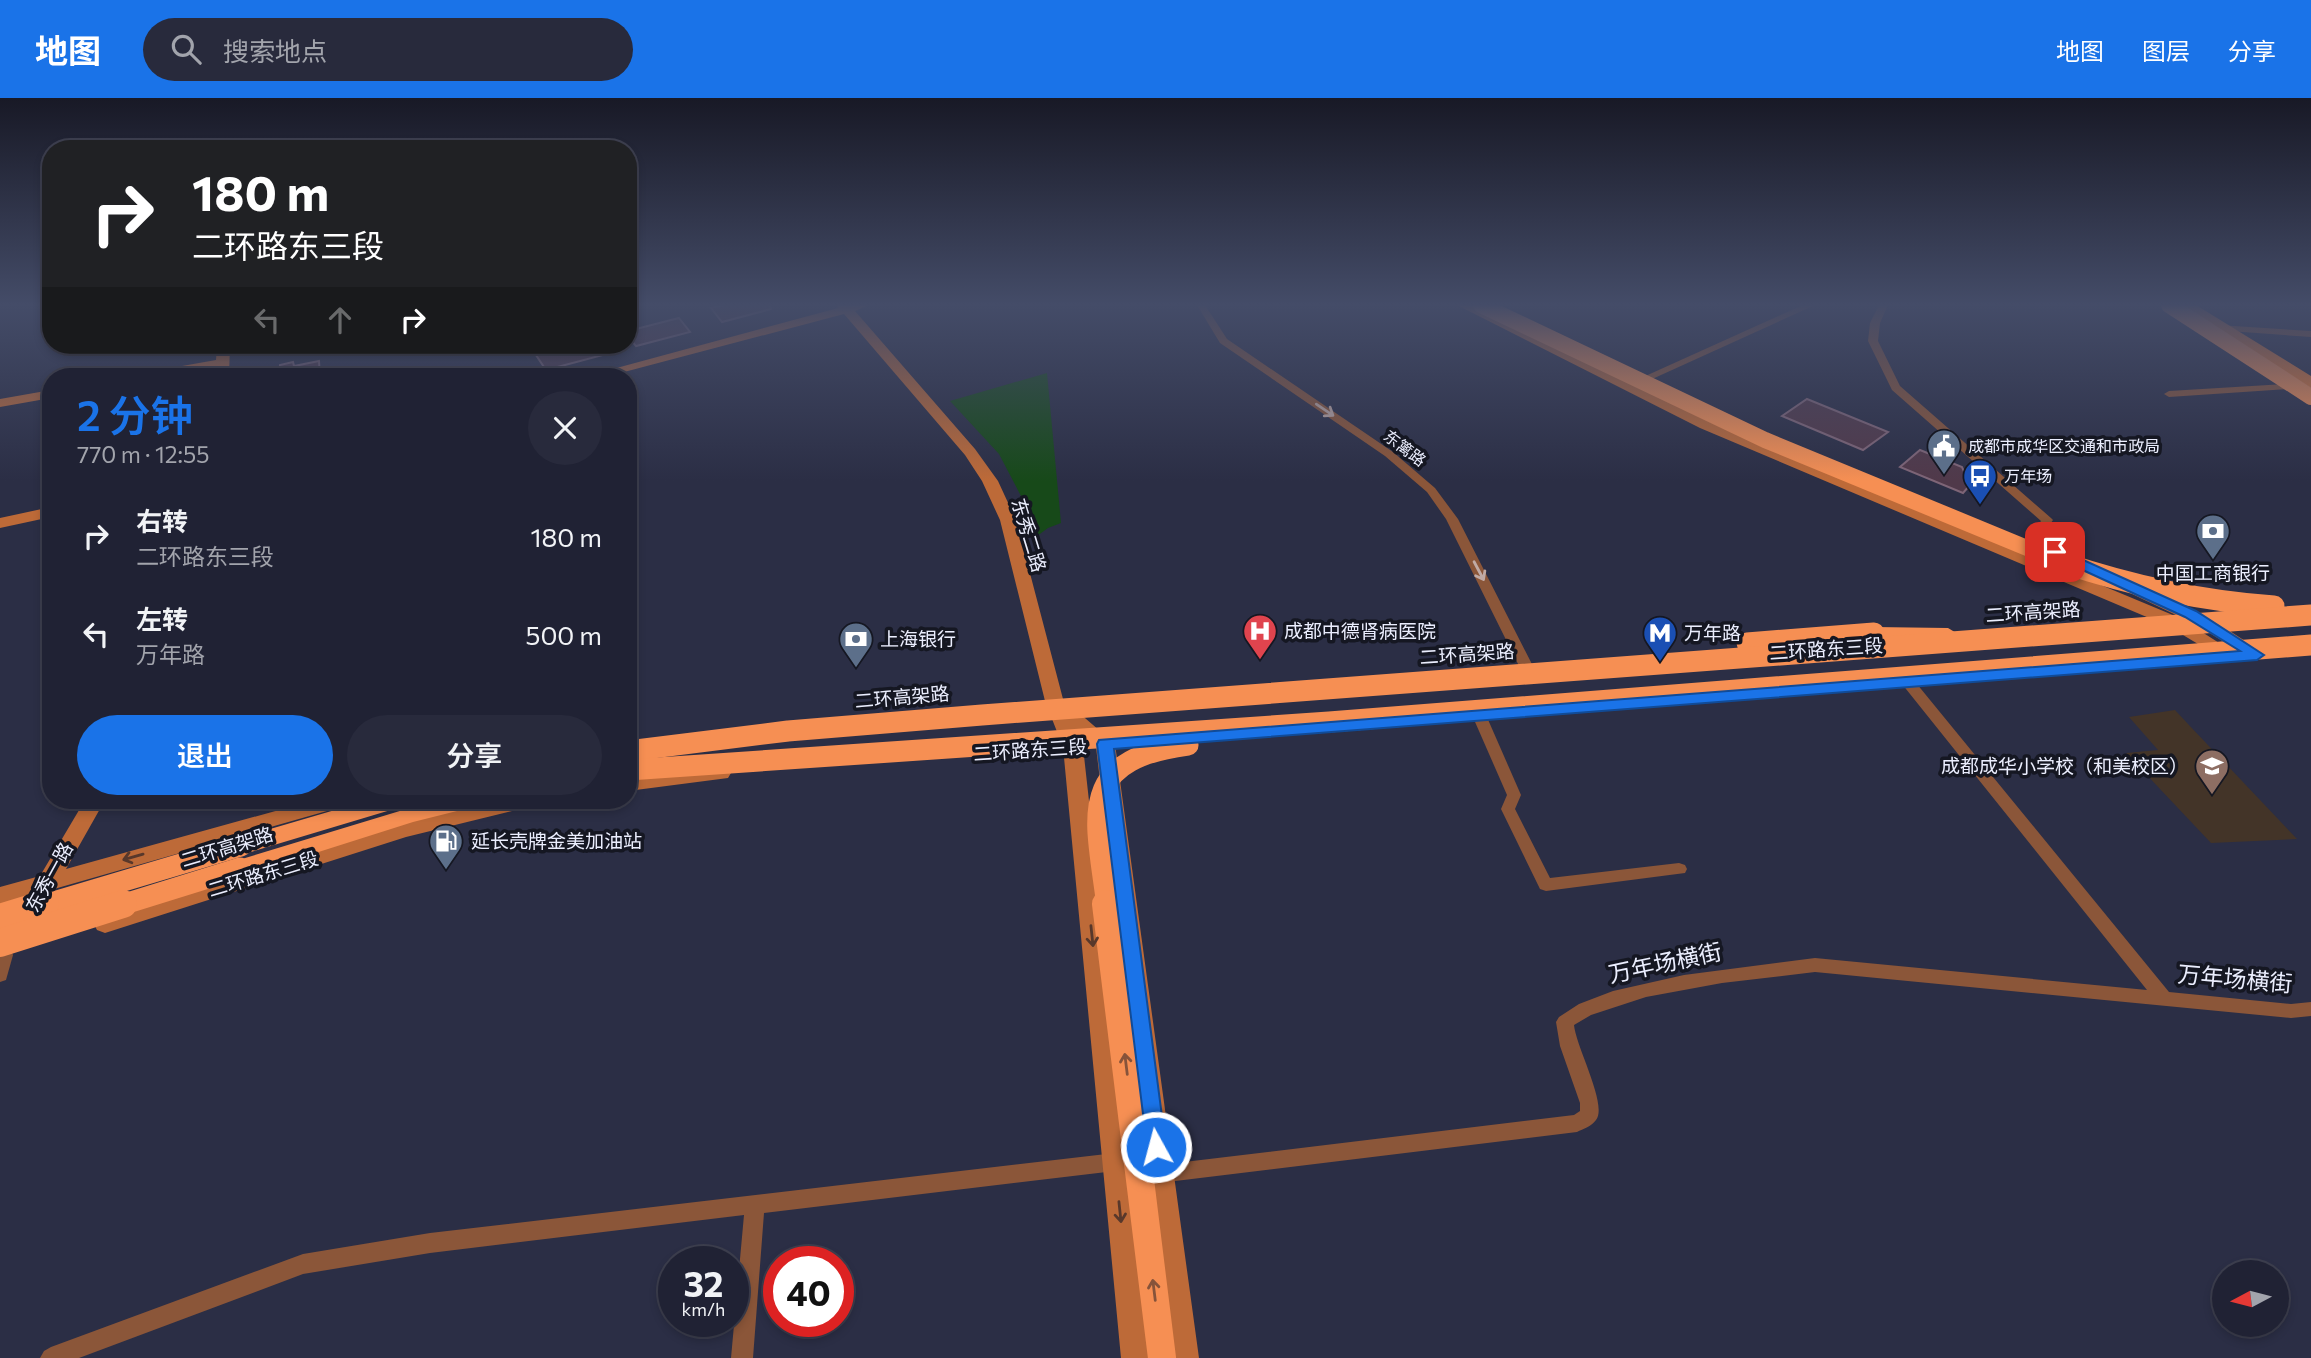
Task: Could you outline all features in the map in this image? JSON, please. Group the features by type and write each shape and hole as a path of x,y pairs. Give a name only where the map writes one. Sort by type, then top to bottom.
{"highway":[{"path":"1602,364 1727,425 2103,579 2145,591 2238,605 2311,605"},
{"path":"2260,364 2311,397"},
{"name":"二环高架路","path":"637,750 788,731 1032,711 2311,613"},
{"path":"1032,711 1132,691 1874,633 2003,635"},
{"path":"637,769 1329,722 2311,645"},
{"path":"1972,673 2080,675 2311,659"},
{"path":"1162,1358 1096,819 1099,793 1111,772 1128,760 1160,748 1258,736 1329,722"},
{"name":"二环高架路","path":"0,918 366,809"},
{"name":"二环高架路","path":"1,957 432,809"}],"main road":[{"name":"东秀二路","path":"899,364 971,452 990,481 1008,520 1054,701 1073,747 1136,1358"},
{"path":"1581,364 1705,425 2174,622 2232,657"},
{"path":"1617,364 1807,452 2032,541 2201,620 2257,655"},
{"path":"2249,364 2311,403"},
{"path":"2281,364 2311,383"},
{"path":"0,403 42,396"},
{"path":"0,523 42,514"},
{"name":"二环路东三段","path":"637,740 735,727 1054,701 1529,672 2311,613"},
{"name":"二环路东三段","path":"637,783 725,772 2311,650"},
{"path":"1054,701 1105,744 1184,1358"},
{"name":"东秀一路","path":"1,957 89,809"},
{"path":"0,896 308,809"},
{"name":"二环路东三段","path":"1,957 405,830 492,809"}],"street":[{"name":"东篱路","path":"1257,364 1389,453 1431,489 1452,519 1529,672"},
{"path":"1646,379 1680,364"},
{"path":"1884,364 1896,388 2047,520 2032,541"},
{"path":"2169,394 2285,387"},
{"path":"1907,681 2164,998"},
{"path":"1479,715 1514,795 1508,809 1546,884 1679,869"},
{"name":"万年场横街","path":"1159,1174 1577,1122 1589,1115 1591,1101 1565,1038 1565,1022 1577,1011 1614,998 1751,970 1815,965 2291,1011 2311,1009"},
{"path":"51,1358 303,1264 430,1243 1115,1162"},
{"path":"742,1358 755,1205"}],"shaded area":[{"name":"成都成华小学校（和美校区）","path":"2175,710 2297,839 2211,843 2126,753 2158,750 2129,717"}],"green space":[{"path":"1047,373 1061,523 1048,528 1033,539 1021,496 999,454 950,401"}],"building":[{"path":"285,364 294,366 319,364 319,368 280,368 280,365"},
{"path":"542,364 570,364 554,368 545,368"},
{"path":"1807,399 1888,432 1863,450 1782,416"},
{"name":"成都市成华区交通和市政局","path":"1920,450 1962,467 1970,485 1963,493 1900,467"}],"place":[{"name":"成都市成华区交通和市政局","path":"1944,476"},
{"name":"万年场","path":"1980,506"},
{"name":"中国工商银行","path":"2213,561"},
{"name":"成都中德肾病医院","path":"1260,661"},
{"name":"万年路","path":"1660,663"},
{"name":"上海银行","path":"856,669"},
{"name":"成都成华小学校（和美校区）","path":"2212,796"},
{"name":"延长壳牌金美加油站","path":"446,871"}],"route":[{"path":"1156,1147 1105,744 2257,655 2190,614 2055,552"}]}
